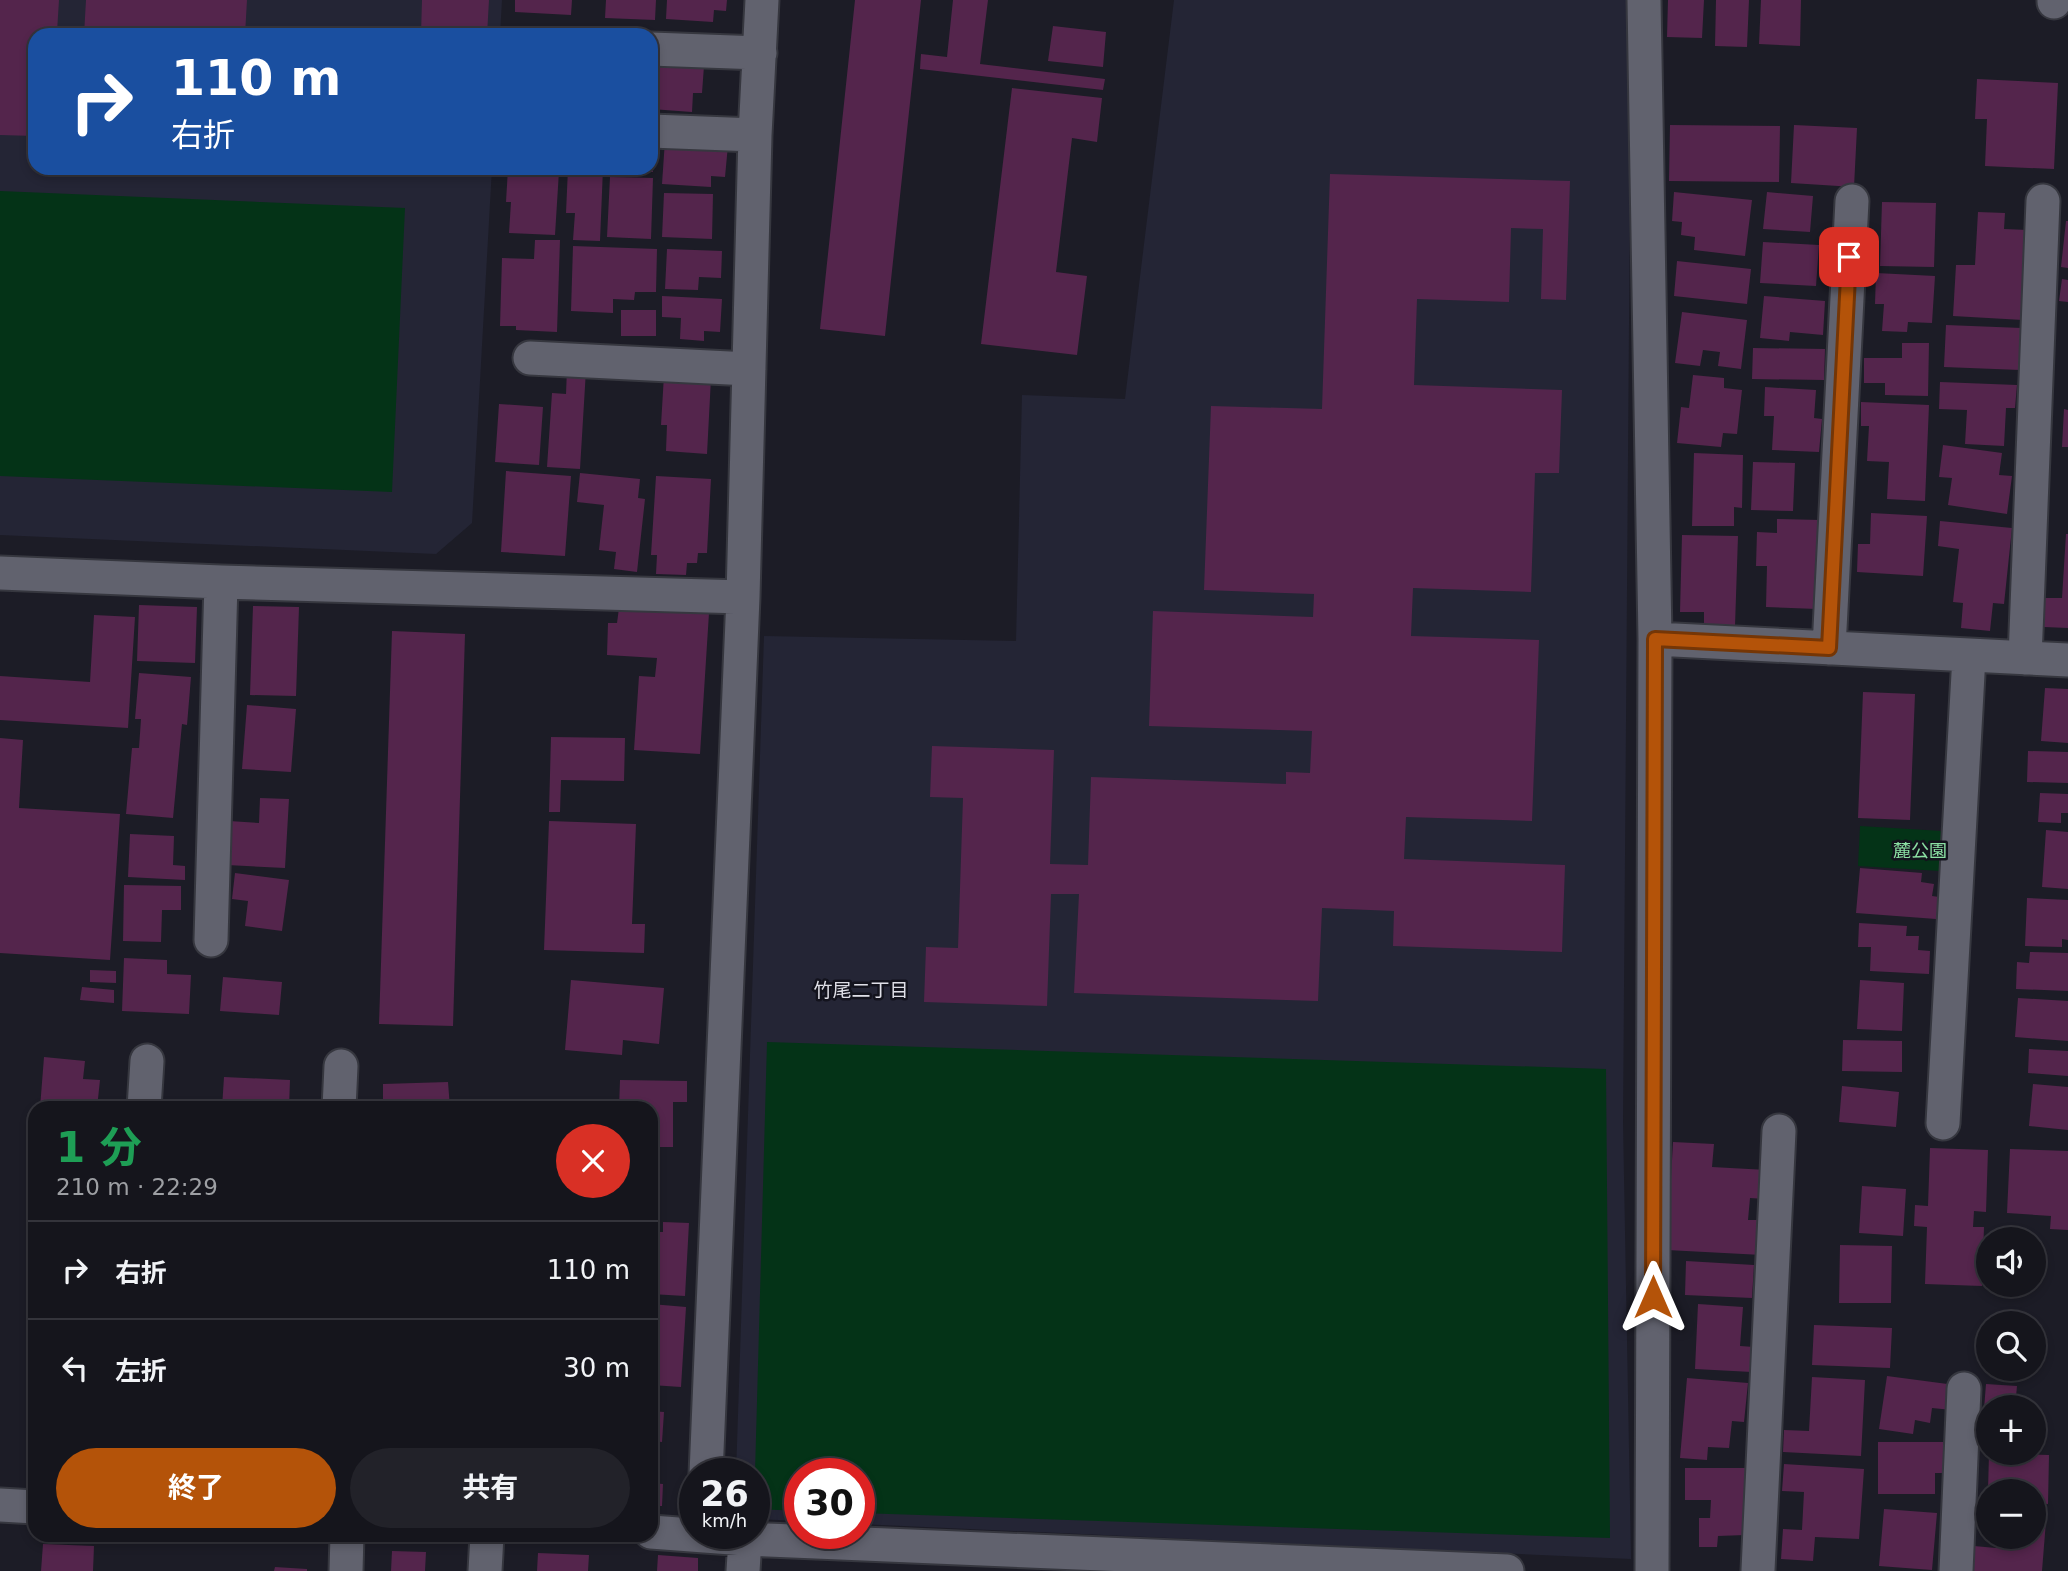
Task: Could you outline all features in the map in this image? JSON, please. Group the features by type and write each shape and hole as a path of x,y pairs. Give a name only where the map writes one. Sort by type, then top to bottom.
{"street":[{"path":"707,1458 743,597 755,135 762,0"},
{"path":"1644,0 1655,639 1652,1571"},
{"path":"658,49 760,54"},
{"path":"658,131 755,135"},
{"path":"1829,648 1852,201"},
{"path":"2025,658 2043,201"},
{"path":"530,358 748,369"},
{"path":"0,573 743,597"},
{"path":"211,940 221,582"},
{"path":"1655,639 2068,660"},
{"path":"1943,1123 1969,656"},
{"path":"144,1101 147,1061"},
{"path":"339,1101 341,1066"},
{"path":"1767,1571 1779,1132"},
{"path":"1956,1571 1964,1389"},
{"path":"0,1505 28,1507"},
{"path":"658,1532 679,1533"},
{"path":"346,1571 347,1542"},
{"path":"485,1571 487,1542"},
{"path":"744,1555 1507,1571"}],"shaded area":[{"path":"0,0 502,0 500,28 28,28 28,175 492,175 472,523 436,554 0,535"},
{"path":"1174,0 1629,0 1631,59 1623,1122 1631,1559 875,1525 875,1458 784,1458 784,1520 770,1520 770,1458 737,1458 764,636 1016,641 1022,395 1125,399"}],"green space":[{"path":"0,191 405,208 392,492 0,476"},
{"name":"麓公園","path":"1860,826 1942,831 1940,871 1858,866"},
{"path":"767,1042 1606,1069 1610,1538 875,1514 875,1458 784,1458 784,1510 770,1510 770,1458 755,1458"}],"building":[{"path":"0,0 59,0 57,28 28,28 28,136 0,135"},
{"path":"86,0 247,0 245,28 84,28"},
{"path":"422,0 489,0 487,28 421,28"},
{"path":"515,0 572,0 571,15 515,12"},
{"path":"606,0 656,0 655,20 605,18"},
{"path":"667,0 727,0 726,11 714,10 713,22 666,19"},
{"path":"855,0 921,0 885,336 820,329"},
{"path":"953,0 988,0 980,64 1105,79 1103,90 920,69 921,54 947,57"},
{"path":"1668,0 1704,0 1702,38 1667,37"},
{"path":"1716,0 1749,0 1747,47 1715,46"},
{"path":"1761,0 1801,0 1800,46 1759,44"},
{"path":"1053,26 1106,32 1103,67 1048,61"},
{"path":"658,63 704,66 702,93 693,93 692,112 658,110"},
{"path":"1977,79 2058,83 2054,169 1985,166 1987,119 1975,119"},
{"path":"1012,88 1102,98 1097,142 1072,138 1056,272 1087,276 1077,355 981,344"},
{"path":"1670,125 1780,126 1779,182 1669,181"},
{"path":"1794,125 1857,128 1854,187 1791,183"},
{"path":"665,140 728,145 725,177 711,176 711,187 662,184"},
{"path":"1330,174 1570,181 1566,300 1541,299 1543,229 1511,228 1509,302 1417,299 1414,385 1562,390 1559,473 1535,473 1531,592 1413,588 1411,636 1539,640 1532,821 1406,817 1404,859 1565,865 1562,952 1393,946 1394,911 1322,908 1318,1001 1074,993 1079,894 1051,894 1047,1006 924,1002 926,947 958,948 963,798 930,797 932,746 1054,750 1050,864 1088,865 1091,777 1286,784 1286,772 1310,773 1312,731 1149,726 1153,611 1313,617 1314,594 1204,590 1211,406 1322,409"},
{"path":"508,175 559,175 555,235 509,233 511,202 506,202"},
{"path":"568,175 603,175 600,241 573,240 575,213 566,213"},
{"path":"610,177 653,178 651,239 607,237"},
{"path":"1674,192 1752,200 1745,256 1694,250 1695,237 1681,235 1682,222 1672,221"},
{"path":"1767,192 1813,196 1810,232 1763,229"},
{"path":"664,193 713,194 712,239 662,237"},
{"path":"1882,202 1936,203 1934,267 1880,266"},
{"path":"1978,212 2005,213 2004,229 2028,230 2023,320 1953,316 1956,265 1975,265"},
{"path":"2068,221 2068,268 2061,267"},
{"path":"535,240 560,240 557,332 516,330 516,326 500,326 502,258 534,259"},
{"path":"1763,242 1819,245 1816,286 1760,283"},
{"path":"573,246 657,249 656,292 635,292 634,300 613,299 613,313 571,311"},
{"path":"667,249 722,251 721,278 699,277 698,290 665,289"},
{"path":"1677,261 1751,269 1747,304 1674,296"},
{"path":"1876,273 1935,276 1932,323 1908,322 1907,332 1882,331 1884,304 1875,304"},
{"path":"2062,279 2068,280 2068,302 2059,301"},
{"path":"662,296 722,299 720,332 704,331 704,341 680,339 681,318 662,317"},
{"path":"1764,296 1825,301 1823,335 1790,332 1789,341 1760,338"},
{"path":"621,310 656,310 656,336 621,336"},
{"path":"1682,312 1747,320 1741,369 1718,366 1720,352 1703,350 1700,366 1675,363"},
{"path":"1946,325 2022,328 2020,370 1944,367"},
{"path":"1902,343 1929,343 1928,396 1885,395 1885,383 1864,383 1864,358 1902,358"},
{"path":"1753,348 1825,349 1824,380 1752,379"},
{"path":"567,369 586,370 580,469 547,467 552,393 566,394"},
{"path":"664,375 711,378 707,454 666,451 667,425 661,425"},
{"path":"1693,375 1724,378 1724,388 1742,390 1737,434 1723,433 1721,447 1677,443 1681,407 1689,408"},
{"path":"1940,382 2017,385 2015,408 2006,408 2004,446 1965,444 1967,410 1939,409"},
{"path":"1765,387 1816,390 1814,418 1822,419 1819,452 1772,450 1774,416 1764,416"},
{"path":"1861,402 1929,405 1925,501 1887,499 1889,462 1867,461 1869,426 1861,426"},
{"path":"499,404 543,407 539,465 495,462"},
{"path":"2064,409 2068,410 2068,447 2062,447"},
{"path":"1943,445 2002,453 1999,475 2012,476 2007,514 1948,505 1952,478 1939,477"},
{"path":"1694,453 1743,455 1742,508 1734,507 1734,526 1692,526"},
{"path":"1753,462 1795,463 1793,511 1751,510"},
{"path":"506,471 571,476 565,556 501,552"},
{"path":"580,473 640,479 638,498 645,499 637,572 614,569 616,552 599,550 604,505 577,502"},
{"path":"656,476 711,479 707,553 698,553 697,563 687,563 686,575 656,574 657,555 651,555"},
{"path":"1871,513 1927,516 1923,576 1857,572 1858,544 1870,544"},
{"path":"1777,519 1820,520 1817,609 1766,607 1767,566 1756,566 1757,532 1777,533"},
{"path":"1940,521 2012,528 2004,604 1993,603 1990,631 1961,628 1963,603 1953,602 1959,549 1938,546"},
{"path":"2066,534 2068,628 2044,627 2045,598 2062,598"},
{"path":"1682,535 1738,536 1735,626 1704,625 1704,612 1680,612"},
{"path":"139,605 197,607 195,663 137,661"},
{"path":"253,606 299,607 296,696 250,695"},
{"path":"619,608 709,613 700,754 634,750 639,676 655,677 657,658 607,655 608,623 617,623"},
{"path":"94,615 135,617 128,728 0,720 0,676 90,682"},
{"path":"392,631 465,634 453,1026 379,1024"},
{"path":"139,673 191,677 187,725 182,724 173,818 126,814 132,748 139,748 141,719 135,719"},
{"path":"2045,688 2068,689 2068,743 2041,741"},
{"path":"1863,692 1915,694 1910,820 1858,818"},
{"path":"247,705 296,709 291,772 242,769"},
{"path":"551,737 625,738 624,781 561,780 560,812 549,812"},
{"path":"0,738 23,740 19,808 120,814 110,960 0,953"},
{"path":"2028,751 2068,752 2068,783 2027,782"},
{"path":"2040,793 2068,794 2068,813 2061,813 2061,823 2038,822"},
{"path":"260,798 289,799 285,868 227,865 229,821 259,823"},
{"path":"549,821 636,824 632,924 645,924 644,953 544,950"},
{"path":"2046,830 2068,832 2068,889 2042,887"},
{"path":"130,834 174,836 173,865 185,866 185,880 128,877"},
{"path":"1860,868 1922,873 1921,882 1934,884 1932,896 1939,897 1936,919 1856,913"},
{"path":"235,873 289,880 282,931 245,926 248,901 232,899"},
{"path":"124,885 181,886 181,910 162,910 161,942 123,941"},
{"path":"2027,898 2068,900 2068,940 2062,939 2062,947 2025,946"},
{"path":"1859,923 1907,926 1906,936 1919,936 1918,950 1930,951 1929,974 1870,971 1871,947 1858,947"},
{"path":"2030,952 2068,953 2068,991 2016,989 2017,962 2029,963"},
{"path":"124,958 167,960 167,974 191,975 189,1014 122,1011"},
{"path":"90,970 116,971 116,983 90,982"},
{"path":"223,977 282,982 279,1015 220,1011"},
{"path":"571,980 664,988 659,1044 623,1040 622,1055 565,1050"},
{"path":"1860,980 1904,983 1902,1031 1857,1029"},
{"path":"82,987 114,990 114,1003 80,1000"},
{"path":"2018,998 2068,1001 2068,1041 2015,1037"},
{"path":"1843,1040 1902,1041 1902,1072 1842,1071"},
{"path":"2029,1049 2068,1051 2068,1076 2028,1073"},
{"path":"44,1057 85,1061 83,1079 100,1080 98,1101 41,1101"},
{"path":"224,1077 290,1080 289,1101 222,1101"},
{"path":"620,1080 687,1081 687,1102 673,1102 673,1147 658,1147 658,1101 619,1101"},
{"path":"448,1082 449,1101 383,1099 383,1084"},
{"path":"2033,1084 2068,1087 2068,1130 2029,1126"},
{"path":"1842,1086 1899,1092 1896,1127 1839,1122"},
{"path":"1673,1142 1714,1144 1712,1167 1767,1170 1765,1199 1750,1198 1748,1220 1764,1220 1762,1255 1667,1250"},
{"path":"1930,1148 1988,1150 1986,1212 1974,1211 1976,1286 1925,1284 1927,1227 1914,1226 1915,1205 1928,1206"},
{"path":"2010,1149 2068,1151 2068,1230 2050,1229 2051,1216 2007,1213"},
{"path":"1862,1186 1906,1189 1903,1236 1859,1233"},
{"path":"663,1222 689,1223 685,1296 658,1294 658,1232 663,1232"},
{"path":"1840,1245 1892,1246 1891,1303 1839,1303"},
{"path":"1686,1261 1754,1265 1752,1298 1685,1295"},
{"path":"1698,1304 1743,1307 1740,1346 1754,1347 1752,1372 1695,1369"},
{"path":"658,1305 686,1307 681,1387 658,1385"},
{"path":"1814,1325 1892,1328 1890,1368 1812,1365"},
{"path":"1887,1376 1955,1385 1952,1410 1932,1408 1930,1423 1915,1420 1913,1434 1879,1429"},
{"path":"1812,1377 1865,1380 1861,1456 1783,1452 1784,1430 1809,1431"},
{"path":"1687,1378 1748,1383 1744,1422 1732,1421 1729,1448 1708,1447 1707,1460 1680,1458"},
{"path":"1986,1384 2017,1386 2016,1395 1985,1395"},
{"path":"658,1412 664,1412 662,1442 658,1442"},
{"path":"1878,1442 1943,1442 1943,1473 1935,1473 1935,1494 1878,1494"},
{"path":"2046,1455 2049,1455 2048,1504 2046,1479 1988,1479 1989,1465 2046,1465"},
{"path":"1784,1464 1864,1469 1859,1539 1815,1537 1813,1561 1781,1559 1783,1529 1802,1530 1804,1492 1782,1491"},
{"path":"1685,1468 1746,1468 1745,1535 1718,1536 1717,1547 1699,1547 1699,1518 1710,1518 1711,1500 1685,1500"},
{"path":"658,1484 663,1484 662,1506 658,1506"},
{"path":"1884,1509 1937,1513 1932,1570 1879,1566"},
{"path":"43,1544 94,1546 93,1571 41,1571"},
{"path":"1974,1546 1976,1549 2044,1549 2042,1571 1972,1571"},
{"path":"392,1551 426,1552 425,1571 391,1571"},
{"path":"538,1553 589,1555 588,1571 537,1571"},
{"path":"658,1555 698,1558 698,1571 657,1571"},
{"path":"275,1567 307,1569 307,1571 274,1571"}],"district":[{"name":"竹尾二丁目","path":"861,990"}],"route":[{"path":"1653,1297 1655,639 1829,648 1849,257"}]}
